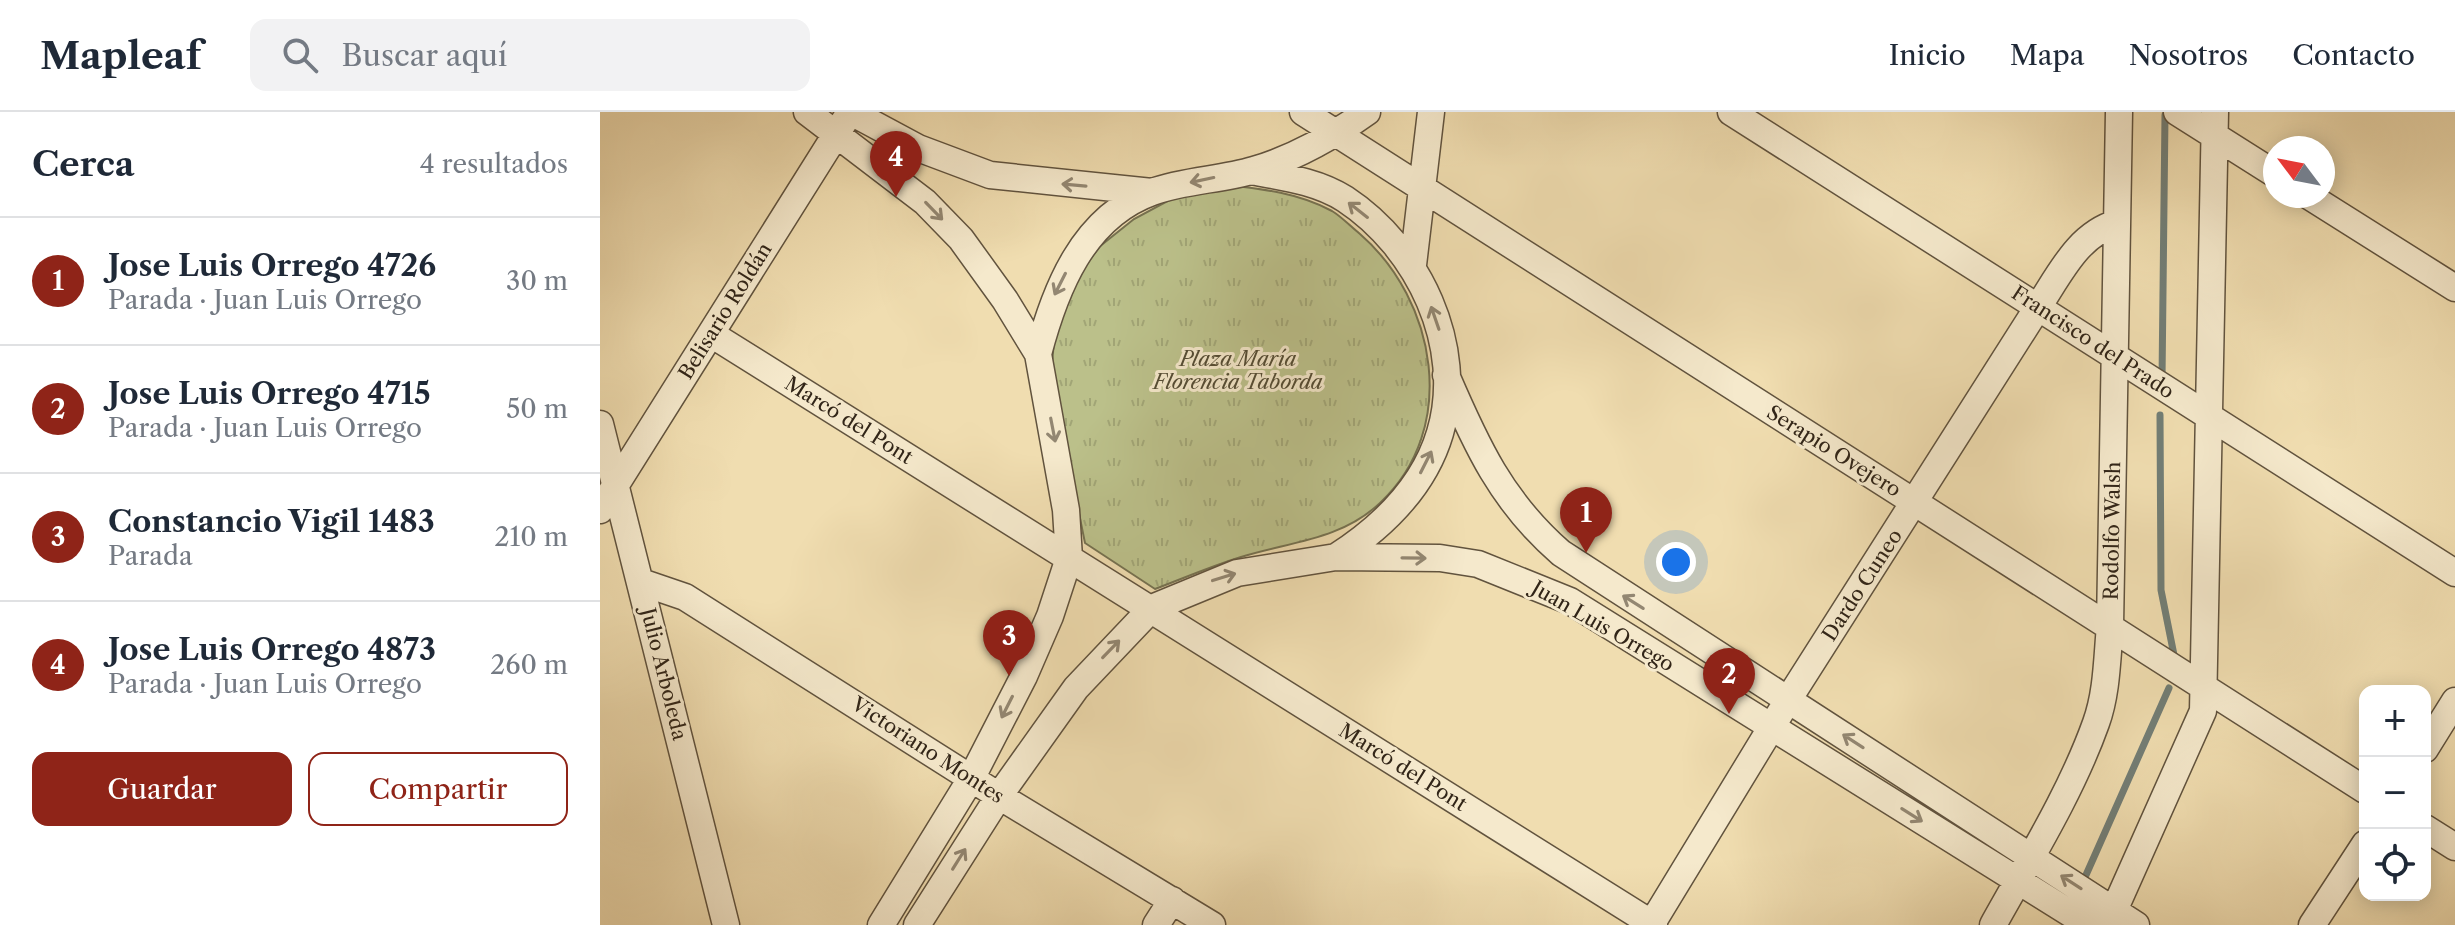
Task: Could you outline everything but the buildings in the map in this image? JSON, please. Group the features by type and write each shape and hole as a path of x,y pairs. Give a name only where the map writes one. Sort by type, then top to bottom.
{"street":[{"path":"807,112 846,119 942,159 990,175 1152,192"},
{"name":"Serapio Ovejero","path":"1303,112 2359,786"},
{"path":"1038,354 1052,299 1070,265 1107,221 1124,206 1152,192 1251,171 1301,153 1367,112"},
{"path":"1413,265 1431,112"},
{"name":"Francisco del Prado","path":"1731,112 2455,573"},
{"name":"Rodolfo Walsh","path":"1993,925 2097,721 2110,626 2119,112"},
{"path":"2177,112 2215,124 2263,164"},
{"path":"846,119 893,174 961,239 1038,354 1055,439 1069,558 1045,628 972,777 881,925"},
{"name":"Belisario Roldán","path":"600,510 846,119"},
{"path":"2119,920 2197,731 2205,689 2215,124"},
{"path":"1251,171 1306,181 1343,198 1376,224 1413,265 1439,329 1446,375 1440,435 1420,474 1396,510 1369,536 1336,557"},
{"path":"2328,208 2455,288"},
{"name":"Dardo Cuneo","path":"1652,924 1788,700 2038,307 2076,250 2095,229 2117,223"},
{"name":"Marcó del Pont","path":"711,334 1652,924"},
{"name":"Juan Luis Orrego","path":"1446,375 1501,489 1532,528 1587,573 2030,856 2119,920"},
{"name":"Julio Arboleda","path":"600,424 726,925"},
{"name":"Juan Luis Orrego","path":"1152,608 1237,573 1336,557 1440,558 1478,564 1527,581 1570,601 2089,925"},
{"name":"Victoriano Montes","path":"641,582 685,597 999,796 1212,925"},
{"path":"917,925 999,796 1076,688 1152,608"},
{"path":"2431,739 2455,701"},
{"path":"2427,829 2455,847"},
{"path":"2312,925 2359,853"},
{"path":"1156,925 1172,900"}],"green space":[{"name":"Plaza María Florencia Taborda","path":"1226,185 1280,193 1332,211 1386,261 1406,293 1421,328 1428,365 1429,402 1421,439 1405,473 1380,503 1365,515 1332,532 1241,557 1155,589 1085,543 1051,375 1055,330 1070,287 1099,247 1134,219 1175,197"}],"waterway":[{"path":"2162,380 2165,115"},
{"path":"2160,415 2161,590 2175,660"},
{"path":"2086,875 2169,688"}],"place":[{"name":"Jose Luis Orrego 4873","path":"896,197"},
{"name":"Jose Luis Orrego 4726","path":"1586,553"},
{"name":"Constancio Vigil 1483","path":"1009,676"},
{"name":"Jose Luis Orrego 4715","path":"1729,714"}]}
